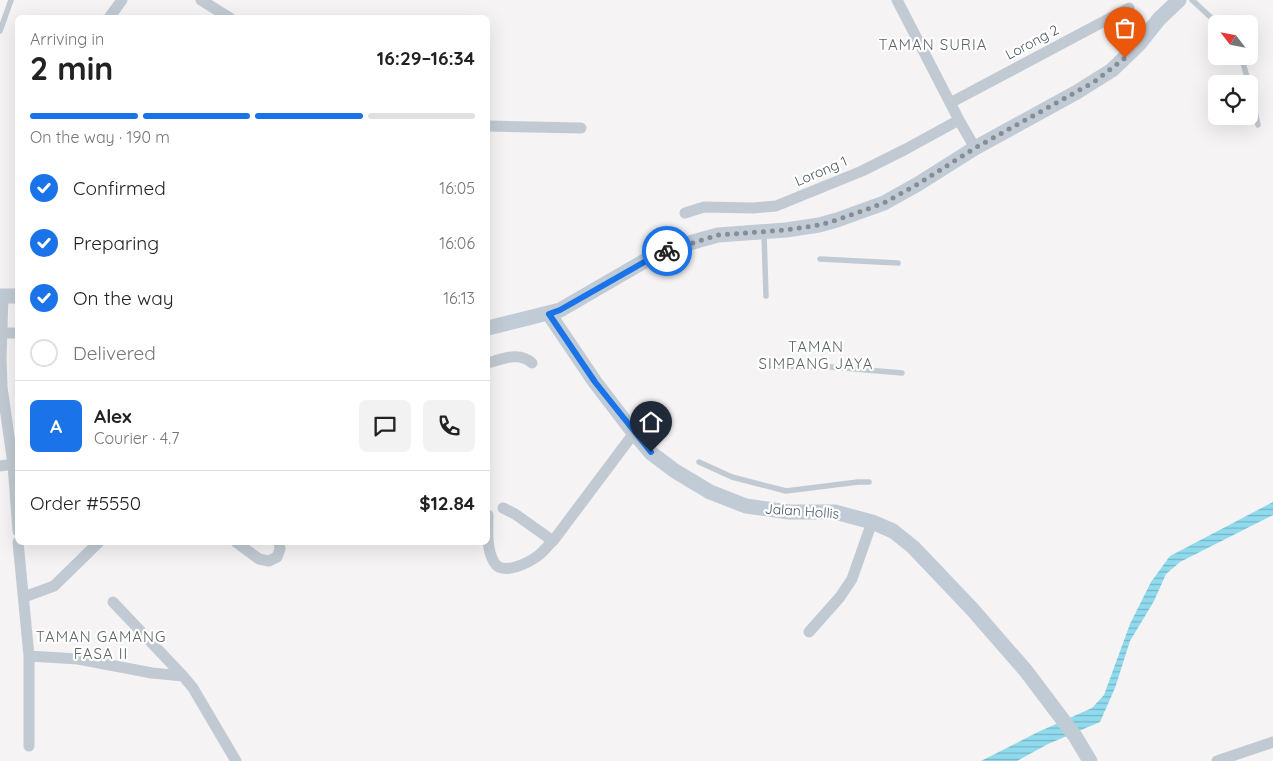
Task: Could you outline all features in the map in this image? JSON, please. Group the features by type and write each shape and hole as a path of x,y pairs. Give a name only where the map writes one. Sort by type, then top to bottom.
{"main road":[{"path":"490,328 560,310 655,256 682,245 718,235 764,232 819,225 884,203 975,148 1077,92 1112,70 1179,0"},
{"name":"Jalan Hollis","path":"549,314 595,382 634,433 651,452 675,471 710,492 746,506 789,512 835,512 872,522 893,531 913,547 972,609 1014,657 1075,736 1090,761"}],"street":[{"path":"111,15 122,0"},
{"path":"201,0 225,15"},
{"path":"900,1 950,103 975,148"},
{"name":"Lorong 2","path":"950,103 1129,8"},
{"name":"Lorong 1","path":"685,213 704,207 752,208 776,206 862,171 959,120"},
{"path":"490,126 581,128"},
{"path":"7,296 1,333 2,388 14,451 12,464 15,498"},
{"path":"1,333 15,333"},
{"path":"490,363 517,356 528,359 532,363"},
{"path":"490,545 494,563 498,566 509,568 538,555 553,541 634,433"},
{"path":"0,466 12,464"},
{"path":"503,508 515,514 553,541"},
{"path":"809,632 840,597 852,579 872,522"},
{"path":"18,545 28,656 29,746"},
{"path":"24,597 54,586 96,545"},
{"path":"240,545 259,560 269,561 277,557 280,545"},
{"path":"113,602 193,688 236,761"},
{"path":"28,656 78,659 152,673 183,676"},
{"path":"1217,761 1273,742"}],"lane":[{"path":"0,31 11,0"},
{"path":"1192,0 1208,15"},
{"path":"764,232 766,296"},
{"path":"820,259 898,263"},
{"path":"772,366 831,367 902,373"},
{"path":"699,462 732,476 786,491 869,482"}],"water":[{"path":"1273,502 1273,515 1180,562 1166,574 1154,601 1130,641 1115,688 1100,722 1048,744 1017,761 981,761 1038,732 1092,708 1104,695 1130,624 1151,582 1170,556"}],"way so far":[{"path":"667,251 697,240 718,235 800,229 819,225 884,203 975,148 1094,82 1112,70 1125,58"}],"district":[{"name":"TAMAN SURIA","path":"933,44"},
{"name":"TAMAN SIMPANG JAYA","path":"816,354"},
{"name":"TAMAN GAMANG FASA II","path":"101,644"}],"route":[{"path":"651,452 595,382 549,314 560,310 667,251"}]}
